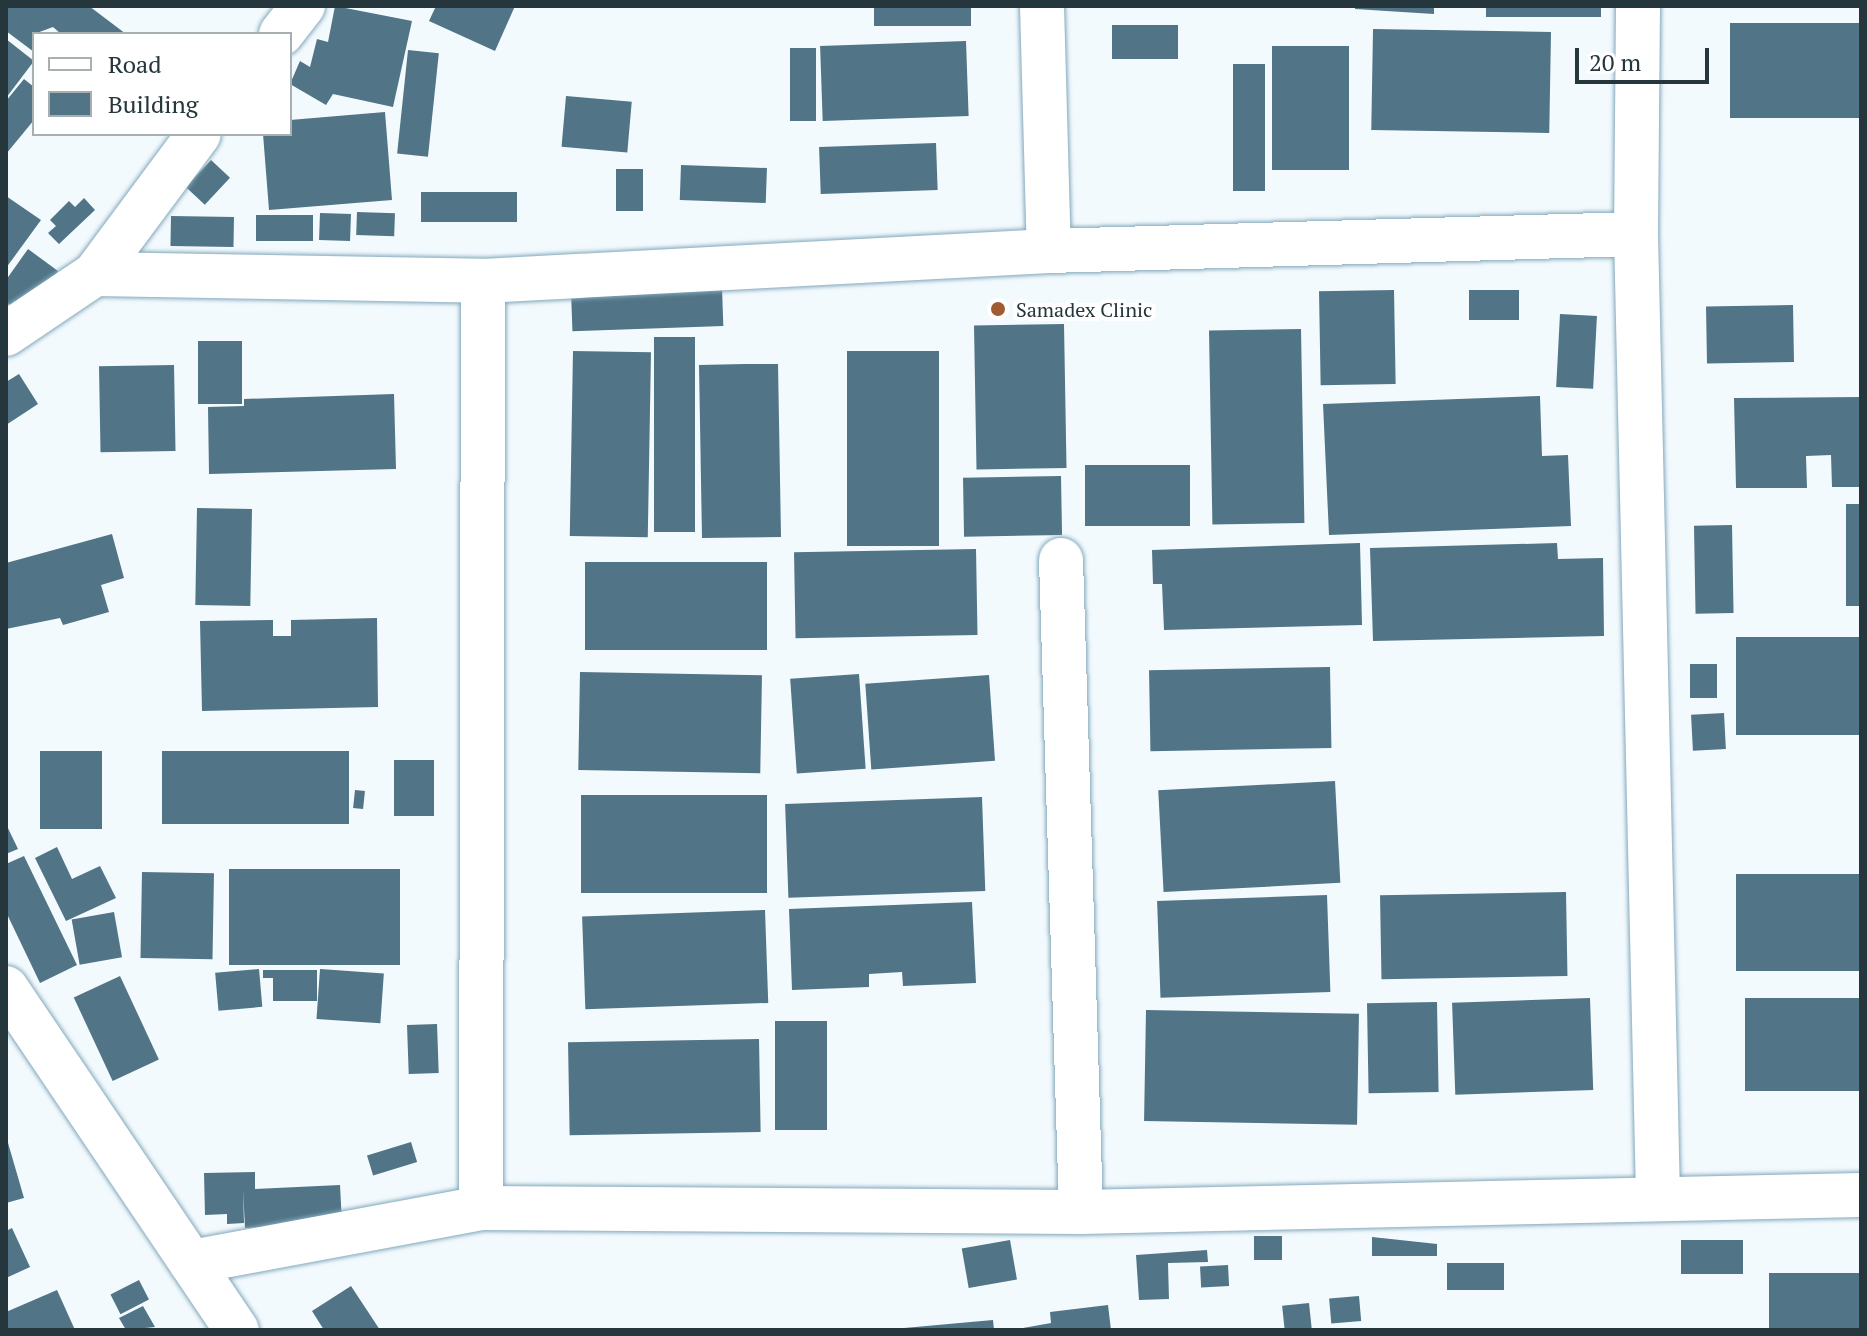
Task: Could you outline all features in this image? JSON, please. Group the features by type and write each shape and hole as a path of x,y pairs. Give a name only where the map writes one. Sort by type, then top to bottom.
{"street":[{"path":"283,32 303,6"},
{"path":"1042,6 1049,251"},
{"path":"1638,6 1636,234 1658,1198"},
{"path":"6,334 95,274 198,136"},
{"path":"95,274 483,281 1049,251 1636,234"},
{"path":"481,1208 483,281"},
{"path":"1061,560 1081,1212"},
{"path":"6,988 237,1330"},
{"path":"191,1262 481,1208 1081,1212 1861,1195"}],"building":[{"path":"6,6 89,6 123,32 59,32 53,27 32,32 32,50 6,31"},
{"path":"335,6 412,21 393,107 333,94 326,105 292,85 300,61 310,67 317,39 328,42"},
{"path":"436,6 515,6 495,51 429,21"},
{"path":"874,6 971,6 971,26 874,26"},
{"path":"1355,6 1434,6 1434,14 1355,9"},
{"path":"1486,6 1601,6 1601,17 1486,17"},
{"path":"1730,23 1861,23 1861,118 1730,118"},
{"path":"1112,25 1178,25 1178,59 1112,59"},
{"path":"1373,29 1551,32 1549,133 1371,130"},
{"path":"6,39 32,59 32,64 6,98"},
{"path":"966,41 969,116 823,121 820,46"},
{"path":"1272,46 1349,46 1349,170 1272,170"},
{"path":"790,48 816,48 816,121 790,121"},
{"path":"408,50 439,53 428,157 397,153"},
{"path":"1233,64 1265,64 1265,191 1233,191"},
{"path":"24,79 32,85 32,122 6,154 6,101"},
{"path":"566,96 632,102 627,153 562,147"},
{"path":"385,112 392,200 269,210 263,136 292,136 292,120"},
{"path":"936,143 938,190 821,194 819,147"},
{"path":"211,160 230,178 205,205 186,187"},
{"path":"681,165 767,168 766,203 680,200"},
{"path":"616,169 643,169 643,211 616,211"},
{"path":"421,192 517,192 517,222 421,222"},
{"path":"6,196 41,220 6,268"},
{"path":"84,198 95,210 59,244 48,233 56,226 50,220 69,201 75,207"},
{"path":"357,212 395,213 394,236 356,235"},
{"path":"320,213 351,214 350,241 319,240"},
{"path":"256,215 313,215 313,241 256,241"},
{"path":"171,216 234,217 233,247 170,246"},
{"path":"28,249 58,271 35,304 17,310 6,302 6,280"},
{"path":"722,288 723,326 572,331 571,293"},
{"path":"1394,290 1396,384 1321,385 1319,291"},
{"path":"1469,290 1519,290 1519,320 1469,320"},
{"path":"1793,305 1794,362 1707,364 1706,307"},
{"path":"1560,314 1597,316 1593,389 1556,387"},
{"path":"1064,324 1067,468 977,470 974,326"},
{"path":"1301,329 1304,523 1212,525 1209,331"},
{"path":"654,337 695,337 695,532 654,532"},
{"path":"198,341 242,341 242,404 198,404"},
{"path":"573,351 651,352 648,537 570,536"},
{"path":"847,351 939,351 939,546 847,546"},
{"path":"778,364 781,537 702,538 699,365"},
{"path":"174,365 176,451 101,452 99,366"},
{"path":"19,374 38,404 6,425 6,382"},
{"path":"394,394 396,469 209,474 208,407 244,406 244,399"},
{"path":"1540,396 1542,456 1568,455 1571,526 1329,535 1323,404"},
{"path":"1861,397 1861,487 1832,487 1831,455 1806,456 1807,488 1736,488 1734,398"},
{"path":"1085,465 1190,465 1190,526 1085,526"},
{"path":"1061,476 1062,535 964,537 963,478"},
{"path":"1846,504 1861,504 1861,606 1846,606"},
{"path":"197,508 252,509 250,606 195,605"},
{"path":"1732,525 1734,613 1696,614 1694,526"},
{"path":"112,534 124,578 101,585 109,612 63,625 60,618 6,629 6,563"},
{"path":"1360,543 1362,625 1164,630 1162,584 1153,584 1152,550"},
{"path":"1557,543 1558,559 1603,558 1604,636 1373,641 1370,548"},
{"path":"976,549 978,635 796,638 794,552"},
{"path":"585,562 767,562 767,650 585,650"},
{"path":"377,618 378,707 202,711 200,621 273,620 273,636 291,636 291,620"},
{"path":"1736,637 1861,637 1861,735 1736,735"},
{"path":"1690,664 1717,664 1717,698 1690,698"},
{"path":"1330,667 1331,748 1150,751 1149,670"},
{"path":"580,672 762,675 760,773 578,770"},
{"path":"859,674 866,769 797,774 790,679"},
{"path":"989,675 995,761 871,769 865,684"},
{"path":"1724,713 1726,749 1693,751 1691,715"},
{"path":"40,751 102,751 102,829 40,829"},
{"path":"162,751 349,751 349,824 162,824"},
{"path":"394,760 434,760 434,816 394,816"},
{"path":"1335,781 1340,883 1164,892 1158,790"},
{"path":"355,790 365,791 363,809 353,808"},
{"path":"581,795 767,795 767,893 581,893"},
{"path":"982,797 985,891 788,898 785,804"},
{"path":"6,824 18,849 6,854"},
{"path":"57,847 72,879 100,866 116,898 66,921 35,858"},
{"path":"24,856 77,965 40,983 6,912 6,864"},
{"path":"229,869 400,869 400,965 229,965"},
{"path":"142,872 214,873 212,959 140,958"},
{"path":"1736,874 1861,874 1861,971 1736,971"},
{"path":"1566,892 1567,976 1381,979 1380,895"},
{"path":"1327,895 1330,992 1160,998 1157,901"},
{"path":"972,902 976,983 903,986 902,972 869,974 869,987 792,990 789,909"},
{"path":"765,910 768,1003 585,1009 582,916"},
{"path":"114,912 122,957 80,965 72,919"},
{"path":"259,969 262,1007 218,1011 215,973"},
{"path":"320,969 384,973 380,1023 317,1019"},
{"path":"263,970 317,970 317,1001 273,1001 273,978 263,978"},
{"path":"120,976 159,1059 113,1081 74,998"},
{"path":"1590,998 1593,1090 1455,1095 1452,1003"},
{"path":"1745,998 1861,998 1861,1091 1745,1091"},
{"path":"1437,1002 1439,1092 1369,1093 1367,1003"},
{"path":"1146,1010 1359,1014 1357,1125 1144,1121"},
{"path":"775,1021 827,1021 827,1130 775,1130"},
{"path":"437,1024 439,1073 409,1074 407,1025"},
{"path":"759,1039 761,1132 570,1135 568,1042"},
{"path":"6,1136 24,1198 6,1203"},
{"path":"411,1142 417,1162 373,1176 367,1155"},
{"path":"255,1172 255,1189 340,1185 342,1223 245,1228 243,1189 244,1223 227,1224 227,1214 205,1215 204,1173"},
{"path":"12,1228 30,1267 6,1278 6,1231"},
{"path":"1254,1236 1282,1236 1282,1260 1254,1260"},
{"path":"1372,1237 1437,1244 1437,1256 1372,1256"},
{"path":"1010,1240 1017,1279 969,1288 962,1249"},
{"path":"1681,1240 1743,1240 1743,1274 1681,1274"},
{"path":"1207,1250 1208,1262 1168,1263 1169,1299 1139,1300 1136,1255"},
{"path":"1447,1263 1504,1263 1504,1290 1447,1290"},
{"path":"1228,1265 1229,1286 1201,1287 1200,1266"},
{"path":"1769,1273 1861,1273 1861,1330 1769,1330"},
{"path":"139,1280 149,1300 120,1314 110,1295"},
{"path":"351,1286 380,1330 324,1330 312,1311"},
{"path":"57,1290 75,1330 6,1330 6,1312"},
{"path":"1359,1296 1361,1321 1331,1324 1329,1299"},
{"path":"1309,1303 1312,1330 1285,1330 1282,1306"},
{"path":"1108,1305 1111,1330 1011,1330 1051,1323 1050,1312"},
{"path":"143,1306 155,1327 126,1330 119,1318"},
{"path":"993,1320 994,1330 904,1330 904,1328"}],"place":[{"name":"Samadex Clinic","path":"998,309"}]}
